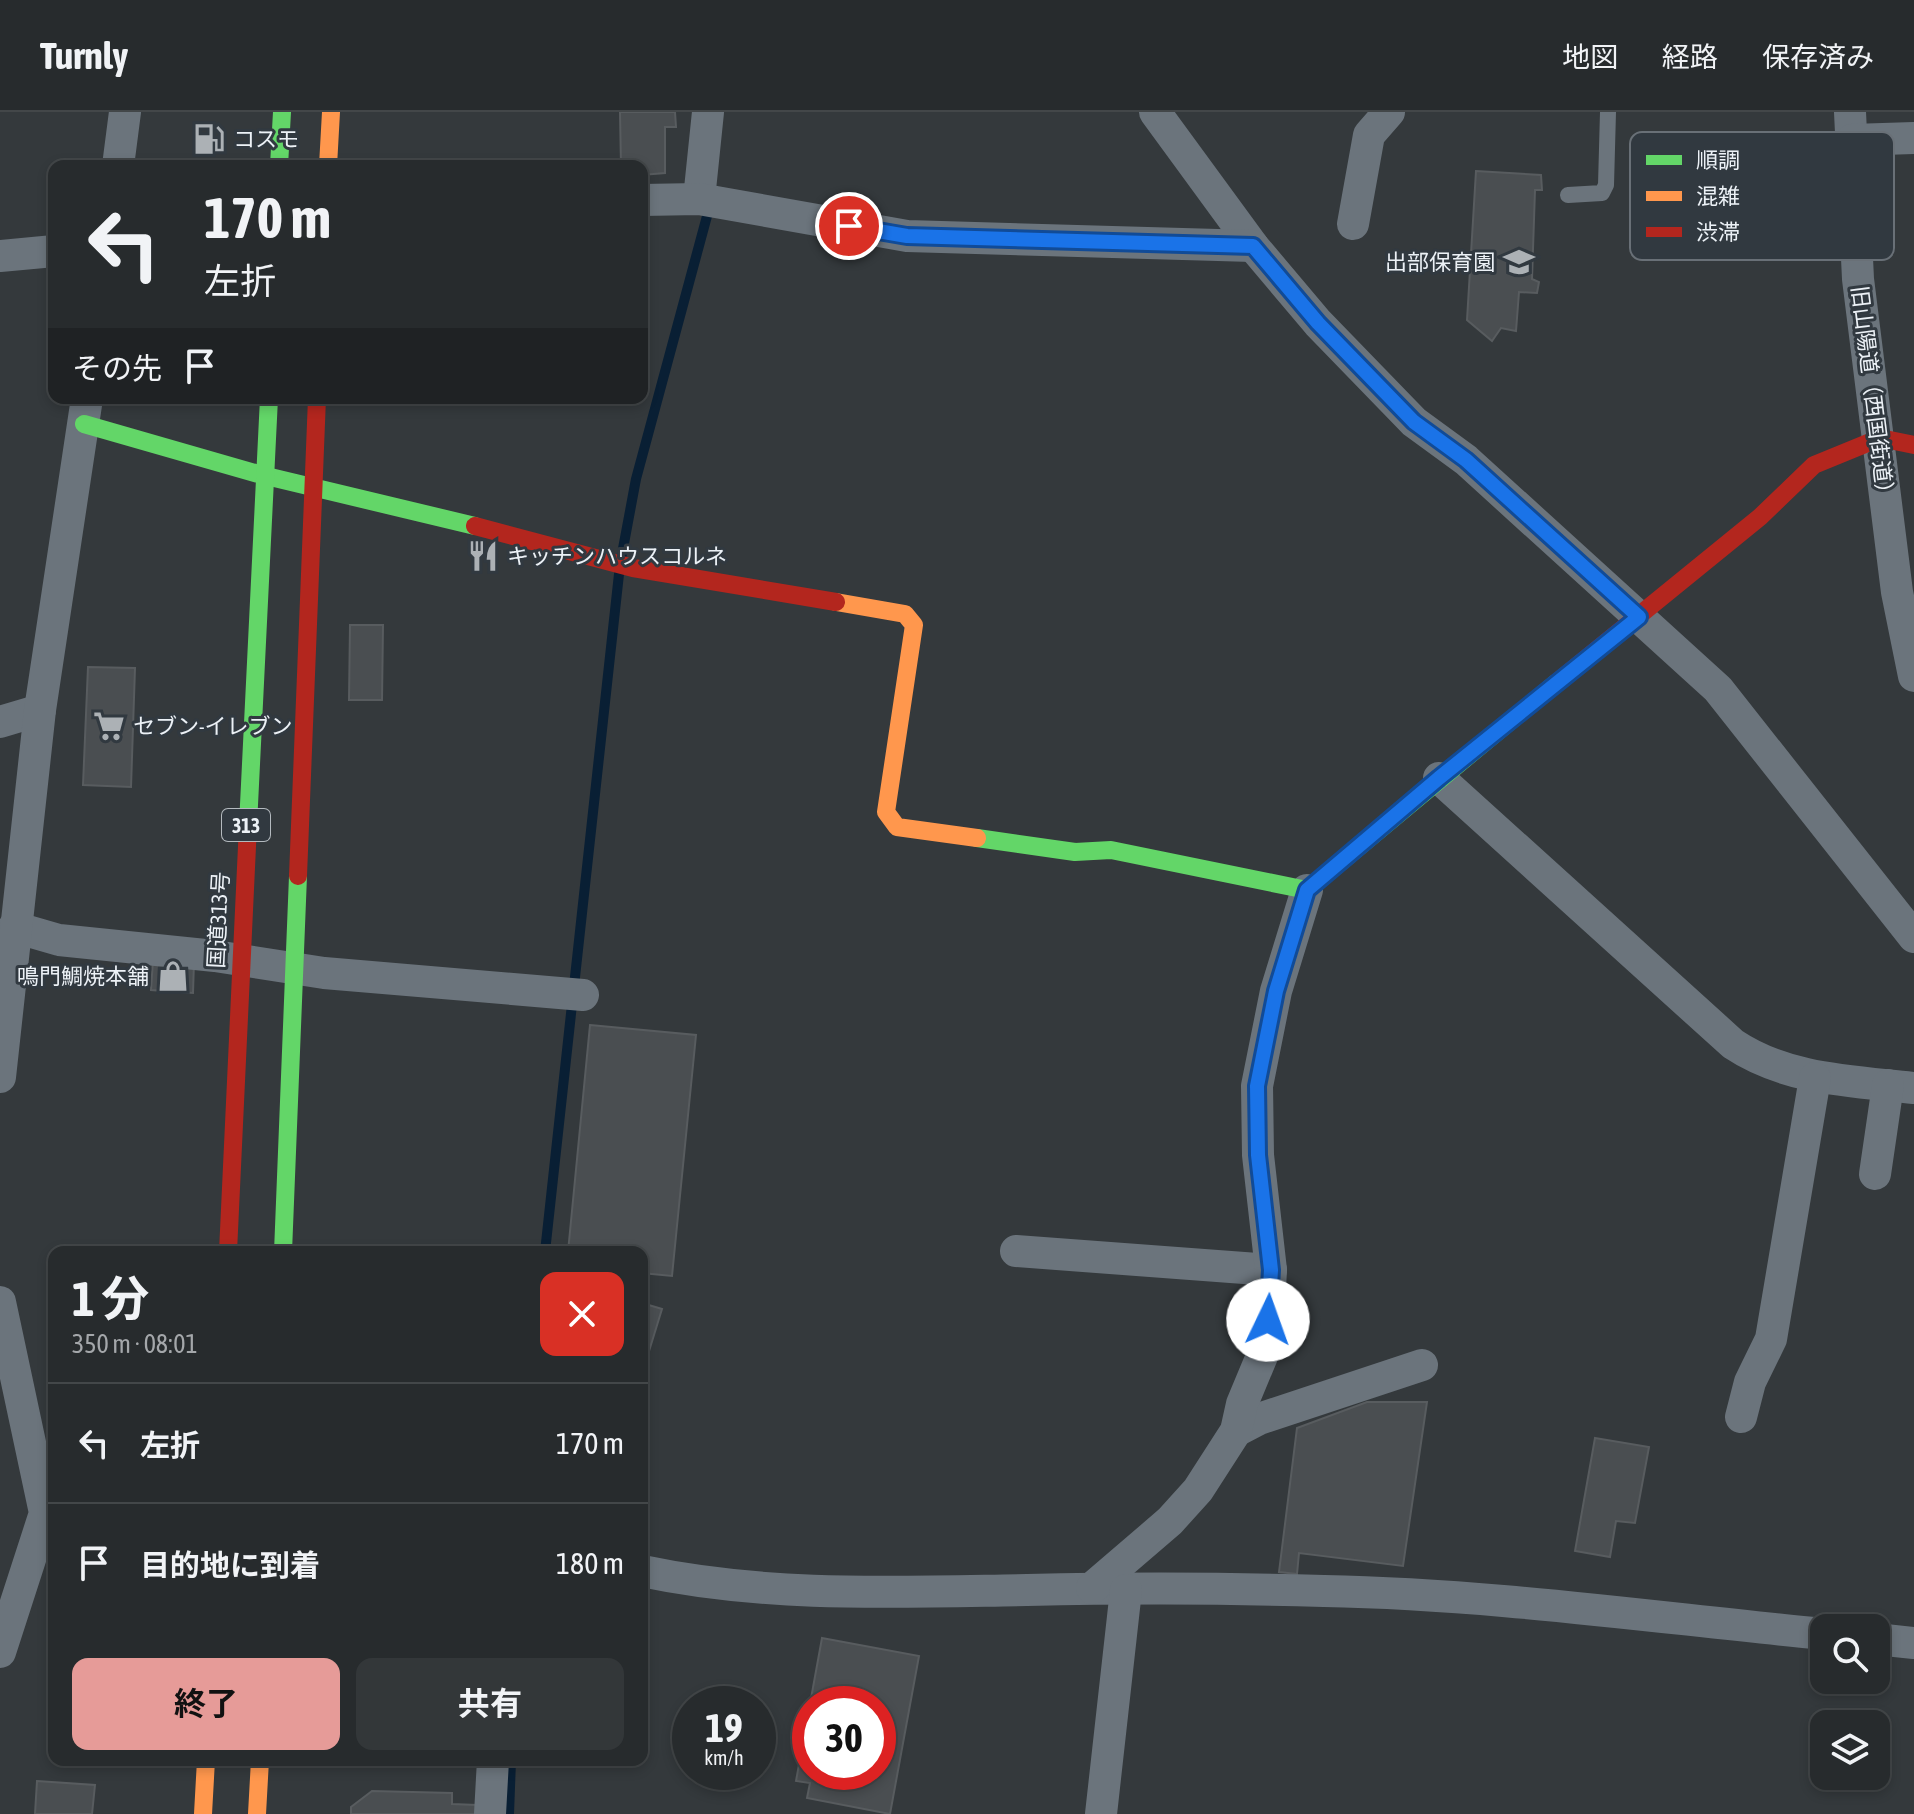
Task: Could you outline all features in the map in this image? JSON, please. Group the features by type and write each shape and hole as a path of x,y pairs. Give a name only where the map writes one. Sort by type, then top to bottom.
{"main road":[{"path":"279,160 282,112"},
{"path":"328,160 331,112"},
{"name":"国道313号","path":"228,1246 262,475 268,404"},
{"name":"313","path":"283,1246 297,969 317,404"},
{"path":"86,411 262,475 407,508 633,568 905,614 914,625 886,812 897,827 1075,852 1111,850 1307,890 1439,778 1760,517 1814,465 1880,438 1914,445"},
{"path":"203,1814 206,1766"},
{"path":"257,1814 260,1766"}],"street":[{"path":"119,160 125,112"},
{"path":"706,201 708,112"},
{"path":"1155,112 1253,246 1318,323 1414,422 1466,460 1718,689 1914,937"},
{"path":"1353,224 1369,135 1389,112"},
{"path":"1851,126 1882,132"},
{"path":"1894,134 1914,138"},
{"path":"648,200 706,201 907,236 1253,246"},
{"path":"0,256 48,252"},
{"name":"旧山陽道（西国街道）","path":"1857,260 1897,592 1914,676"},
{"path":"0,1077 40,710 86,411"},
{"path":"0,722 40,710"},
{"path":"1439,778 1733,1044 1758,1061 1815,1078 1901,1086 1875,1174"},
{"path":"1092,1588 1188,1500 1236,1431 1242,1404 1267,1344 1271,1270 1258,1155 1257,1086 1276,991 1307,890"},
{"path":"14,927 59,940 297,969 573,994"},
{"path":"1741,1417 1750,1382 1771,1339 1815,1078"},
{"path":"1016,1251 1271,1270"},
{"path":"0,1302 43,1490 48,1532 0,1652"},
{"path":"1236,1431 1422,1365"},
{"path":"648,1572 702,1584 831,1594 1092,1588 1325,1591 1457,1597 1810,1633"},
{"path":"1101,1814 1126,1590"},
{"path":"1890,1640 1914,1643"},
{"path":"490,1814 493,1766"}],"lane":[{"path":"1568,195 1602,193 1606,185 1608,112"}],"building":[{"path":"620,112 675,112 676,127 665,127 665,173 648,174 648,160 621,160"},
{"path":"1476,171 1541,175 1542,190 1535,190 1532,279 1539,282 1537,293 1519,292 1516,331 1501,328 1492,341 1467,320"},
{"path":"350,625 383,625 382,700 349,700"},
{"name":"セブン-イレブン","path":"88,667 135,668 131,787 83,785"},
{"name":"鳴門鯛焼本舗","path":"153,960 194,962 193,993 151,990"},
{"path":"590,1025 696,1035 672,1276 648,1274 648,1246 569,1246"},
{"path":"648,1305 662,1309 648,1354"},
{"path":"1367,1402 1427,1402 1403,1566 1299,1553 1297,1574 1279,1572 1297,1428"},
{"path":"1595,1438 1649,1447 1635,1523 1616,1521 1610,1557 1575,1551"},
{"path":"822,1638 919,1656 896,1781 896,1686 813,1686"},
{"path":"37,1781 95,1785 92,1814 35,1814"},
{"path":"809,1790 894,1790 890,1814 807,1798"},
{"path":"372,1791 452,1793 452,1804 477,1805 477,1814 351,1814 351,1807"}],"waterway":[{"path":"622,554 636,479 710,205"},
{"path":"546,1246 619,574"},
{"path":"509,1814 511,1766"}],"traffic: fast":[{"path":"279,160 282,112"},
{"path":"248,825 269,404"},
{"path":"84,424 262,475 475,526"},
{"path":"977,838 1075,852 1111,850 1307,890 1556,683"},
{"path":"283,1246 298,876"}],"traffic: slow":[{"path":"328,160 331,112"},
{"path":"836,602 905,614 914,625 886,812 897,827 977,838"},
{"path":"203,1814 206,1766"},
{"path":"257,1814 260,1766"}],"traffic: jam":[{"path":"298,876 317,404"},
{"path":"1556,683 1760,517 1814,465 1880,438 1914,445"},
{"path":"475,526 633,568 836,602"},
{"path":"228,1246 248,825"}],"place":[{"name":"コスモ","path":"209,139"},
{"name":"出部保育園","path":"1519,262"},
{"name":"キッチンハウスコルネ","path":"483,556"},
{"name":"セブン-イレブン","path":"109,726"},
{"name":"鳴門鯛焼本舗","path":"173,976"}],"route":[{"path":"849,226 907,236 1253,246 1318,323 1414,422 1466,460 1639,617 1439,778 1307,890 1276,991 1257,1086 1258,1155 1271,1270 1268,1320"}]}
